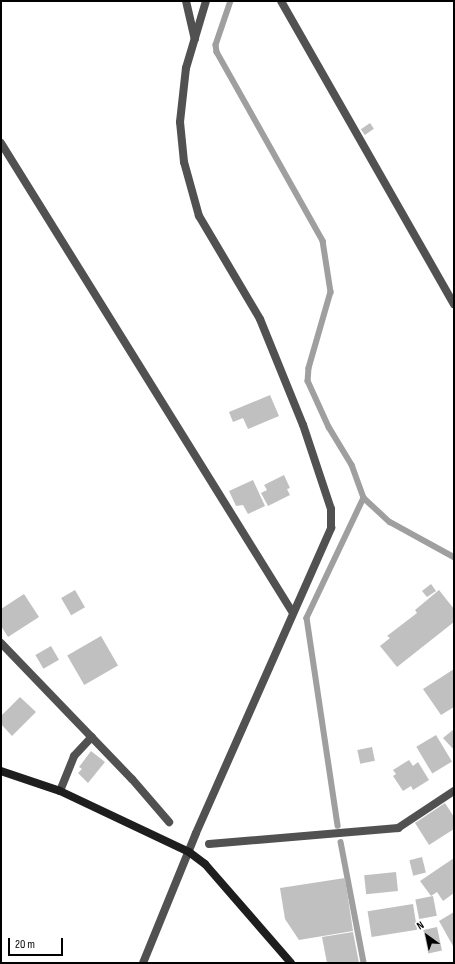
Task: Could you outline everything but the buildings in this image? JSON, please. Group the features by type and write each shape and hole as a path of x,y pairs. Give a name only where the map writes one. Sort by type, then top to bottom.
{"street":[{"path":"186,1 195,39"},
{"path":"143,963 189,852 331,528 331,509 303,425 260,319 199,216 184,162 180,122 186,68 206,1"},
{"path":"281,1 454,304"},
{"path":"1,143 293,613"},
{"path":"1,643 92,737 169,822"},
{"path":"60,791 74,756 92,737"},
{"path":"1,771 60,791 189,852 205,864 291,963"},
{"path":"209,844 398,828 454,791"}],"waterway":[{"path":"231,1 216,45 217,52 323,241 331,292 309,368 308,381 329,427 352,465 364,498 307,618 338,826"},
{"path":"364,498 390,522 454,557"},
{"path":"341,842 364,963"}]}
